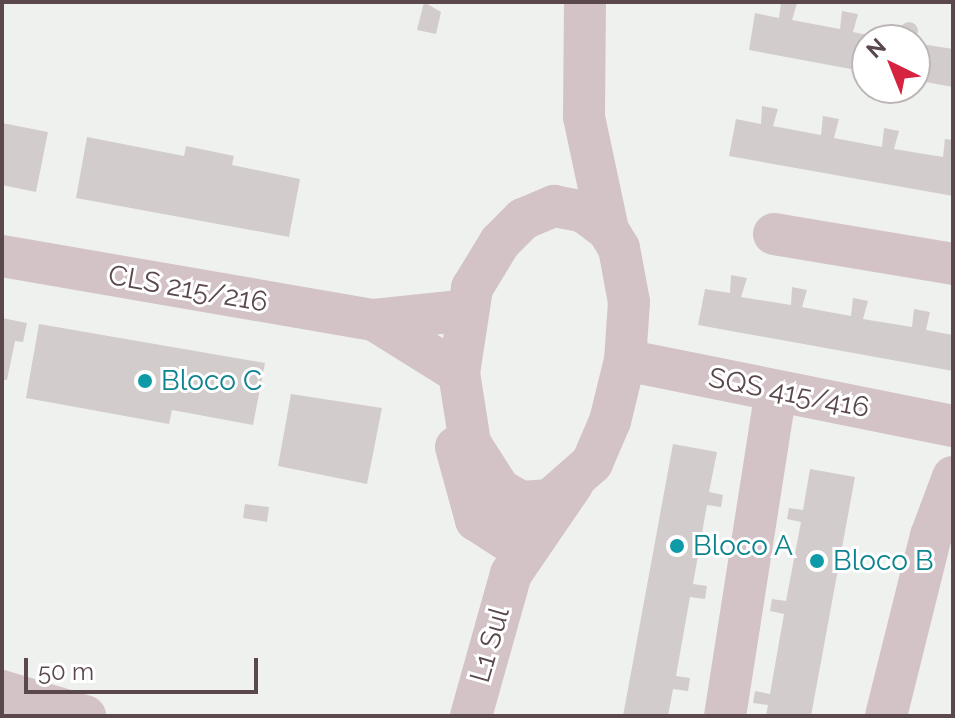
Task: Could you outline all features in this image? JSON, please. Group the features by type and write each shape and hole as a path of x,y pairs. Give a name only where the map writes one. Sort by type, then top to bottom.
{"street":[{"path":"445,365 470,443 500,490 521,502 550,500 592,463 610,421 625,360 625,272 608,230 584,117 579,6"},
{"path":"554,206 584,117"},
{"path":"509,557 476,520 445,365 467,310 472,288 500,242 523,219 554,206 584,212 608,230"},
{"path":"774,234 953,264"},
{"name":"CLS 215/216","path":"2,256 374,320 467,310"},
{"name":"CLS 215/216","path":"374,320 445,365"},
{"name":"SQS 415/416","path":"625,360 953,426"},
{"path":"725,716 776,392"},
{"path":"886,716 931,536 953,477"},
{"name":"L1 Sul","path":"509,557 573,482"},
{"name":"L1 Sul","path":"471,716 509,557 500,490"},
{"path":"2,691 85,716"}],"building":[{"path":"424,2 441,12 436,34 417,30"},
{"path":"781,2 797,3 792,20 840,29 842,11 858,14 855,24 851,24 851,69 749,50 755,13 779,18"},
{"path":"931,46 953,49 953,87 931,83"},
{"path":"762,106 778,109 773,126 821,135 823,116 839,119 834,138 882,147 884,128 899,131 894,149 943,157 945,139 953,140 953,196 729,156 736,119 761,124"},
{"path":"2,123 48,132 36,192 2,185"},
{"path":"87,137 184,156 186,146 234,156 232,165 300,179 289,237 76,198"},
{"path":"731,275 747,278 741,297 791,305 792,287 807,290 802,307 851,316 853,298 868,301 863,319 912,327 914,309 930,312 926,330 953,335 953,371 698,325 705,289 730,293"},
{"path":"2,318 27,323 23,342 15,341 7,380 2,380"},
{"name":"Bloco C","path":"39,324 265,363 253,425 172,410 169,424 26,398"},
{"path":"291,394 382,408 367,484 278,466"},
{"name":"Bloco A","path":"673,444 717,452 709,492 723,495 721,507 707,505 693,584 707,586 705,599 690,597 676,676 690,678 688,691 673,689 668,716 623,716"},
{"name":"Bloco B","path":"810,469 855,477 811,716 766,716 768,705 753,703 755,691 770,694 784,614 770,611 772,599 786,601 801,522 787,519 789,508 803,510"},
{"path":"245,504 269,507 267,522 243,518"}],"place":[{"name":"Bloco C","path":"145,381"},
{"name":"Bloco A","path":"677,546"},
{"name":"Bloco B","path":"817,561"}]}
